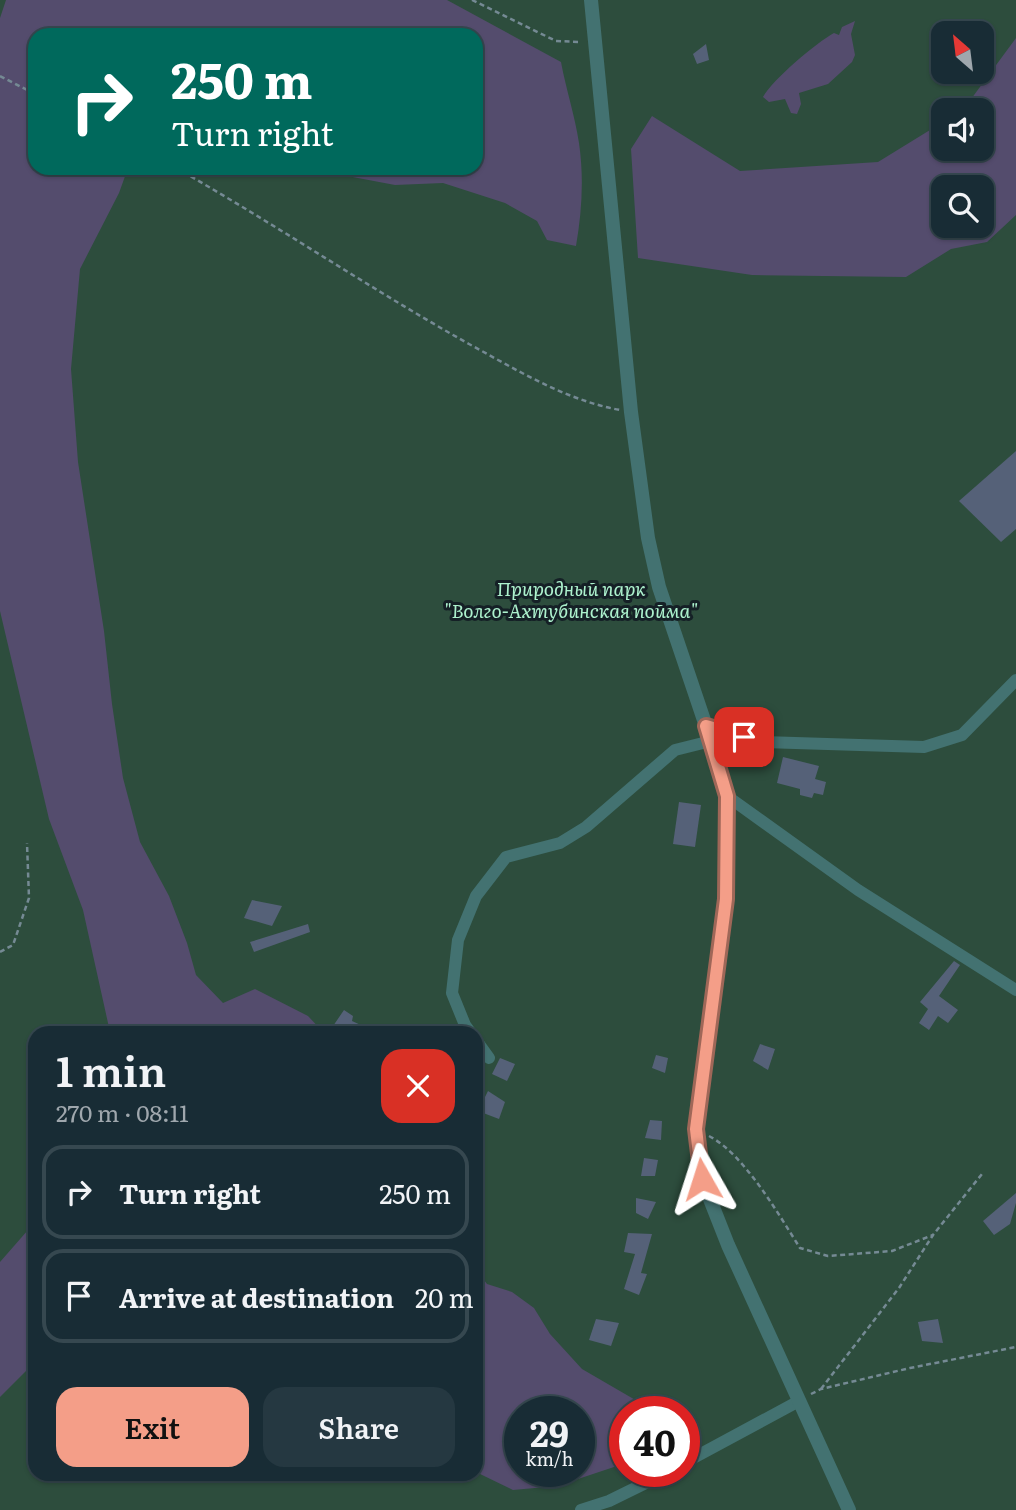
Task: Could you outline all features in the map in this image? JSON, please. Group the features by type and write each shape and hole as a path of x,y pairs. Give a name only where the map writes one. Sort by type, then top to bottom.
{"street":[{"path":"591,0 642,499 659,587 727,796 726,899 696,1129 702,1179 728,1245 849,1510"},
{"path":"706,726 763,742 923,747 962,735 1016,680"},
{"path":"466,1026 452,993 458,940 475,896 506,857 560,843 586,827 675,750 711,741"},
{"path":"727,796 858,890 1016,990"},
{"path":"483,1050 489,1058"},
{"path":"700,1454 799,1401"},
{"path":"581,1510 609,1501 637,1487"}],"path":[{"path":"472,0 556,41 595,42"},
{"path":"0,76 28,90"},
{"path":"188,175 423,318 536,381 595,405 631,412"},
{"path":"0,952 13,944 29,898 27,844"},
{"path":"696,1129 723,1143 775,1208 800,1248 828,1256 892,1251 933,1235"},
{"path":"821,1389 899,1288 933,1235 982,1174"},
{"path":"799,1401 821,1389 1016,1347"}],"green space":[{"name":"Природный парк \"Волго-Ахтубинская пойма\"","path":"0,0 1016,0 1016,1510 0,1510"}],"shaded area":[{"path":"6,0 447,0 561,62 581,156 582,195 576,246 547,240 537,221 505,203 443,183 395,185 342,175 483,175 483,28 28,28 28,175 125,175 80,269 71,369 78,462 104,631 112,704 123,778 140,842 169,896 196,975 223,1003 255,989 308,1016 317,1026 109,1026 83,910 49,819 0,611 0,18"},
{"path":"855,21 851,34 855,55 852,62 828,84 799,93 801,104 797,114 791,113 785,99 769,102 763,97 806,53 834,33 839,35 842,27"},
{"path":"1016,38 1016,215 994,235 994,175 931,175 931,238 991,238 987,242 951,249 906,277 752,275 638,258 631,149 652,116 740,171 878,162 931,129 931,161 994,161 994,98 972,98 982,84 994,84 994,68"},
{"path":"28,1230 28,1369 0,1397 0,1262"},
{"path":"483,1279 487,1284 512,1292 534,1308 550,1334 582,1369 628,1396 609,1396 609,1469 595,1473 595,1396 504,1396 504,1486 483,1475"},
{"path":"507,1487 546,1487 513,1490"}],"building":[{"path":"706,44 709,60 697,64 693,54"},
{"path":"1016,451 1016,529 1001,542 959,501"},
{"path":"783,757 819,766 815,779 826,782 823,795 814,793 812,798 800,795 800,789 777,783"},
{"path":"679,802 701,805 695,847 673,844"},
{"path":"252,900 282,906 272,926 244,918"},
{"path":"308,924 310,932 254,952 250,942"},
{"path":"954,961 960,965 939,996 958,1010 948,1023 938,1016 929,1030 919,1023 928,1009 920,1002"},
{"path":"344,1010 353,1016 352,1021 363,1026 333,1026"},
{"path":"760,1044 775,1049 768,1070 753,1061"},
{"path":"656,1055 668,1058 665,1073 652,1068"},
{"path":"500,1058 515,1064 507,1081 492,1074"},
{"path":"488,1091 505,1102 499,1119 483,1113 483,1101"},
{"path":"650,1120 662,1121 661,1140 645,1138"},
{"path":"644,1158 658,1160 655,1176 641,1176"},
{"path":"1016,1193 1010,1224 994,1235 983,1221"},
{"path":"636,1198 656,1202 648,1219 636,1213"},
{"path":"628,1233 652,1234 641,1273 647,1274 639,1295 624,1289 635,1254 624,1252"},
{"path":"596,1319 619,1323 611,1346 589,1340"},
{"path":"938,1319 943,1343 922,1341 918,1322"}],"route":[{"path":"702,1179 696,1129 726,899 727,796 706,726 744,737"}]}
